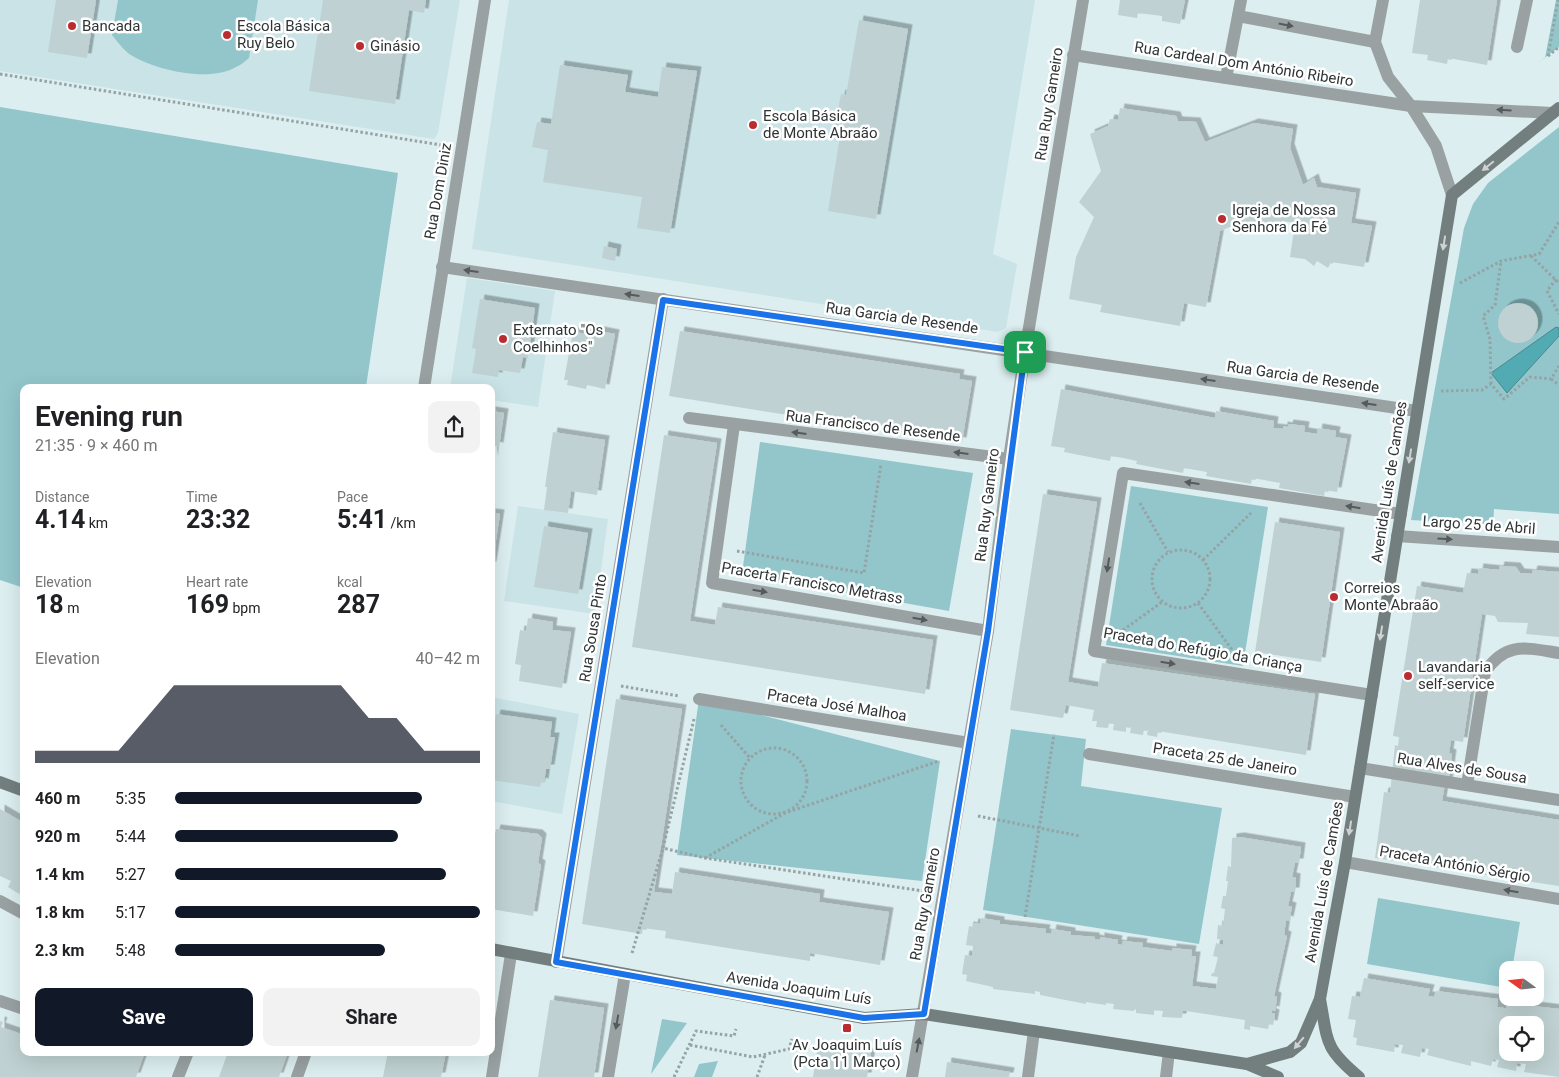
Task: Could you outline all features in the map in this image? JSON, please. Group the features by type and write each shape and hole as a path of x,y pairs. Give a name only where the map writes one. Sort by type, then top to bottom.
{"street":[{"name":"Rua Dom Diniz","path":"425,384 485,0"},
{"name":"Rua Ruy Gameiro","path":"912,1077 988,631 1009,459 1025,352 1073,55 1084,0"},
{"path":"1226,78 1241,0"},
{"path":"1383,0 1375,42 1388,76 1411,106 1436,146 1452,195 1556,110"},
{"path":"1517,48 1527,0"},
{"path":"1238,16 1375,42"},
{"name":"Rua Cardeal Dom António Ribeiro","path":"1073,55 1411,106 1556,110"},
{"name":"Avenida Luís de Camões","path":"1247,1064 1290,1052 1301,1043 1320,999 1345,862 1452,195"},
{"name":"Rua Garcia de Resende","path":"442,266 1417,411"},
{"name":"Rua Sousa Pinto","path":"556,962 663,300"},
{"path":"689,418 734,425"},
{"name":"Rua Francisco de Resende","path":"734,425 1009,459"},
{"name":"Pracerta Francisco Metrass","path":"734,425 712,583 988,631"},
{"path":"1123,473 1401,514"},
{"name":"Praceta do Refúgio da Criança","path":"1123,473 1094,651 1372,696"},
{"name":"Largo 25 de Abril","path":"1397,536 1559,547"},
{"path":"1467,785 1485,672 1495,657 1518,647 1559,652"},
{"name":"Praceta José Malhoa","path":"699,699 969,743"},
{"name":"Praceta 25 de Janeiro","path":"1089,754 1355,797"},
{"name":"Rua Alves de Sousa","path":"1360,768 1559,800"},
{"path":"0,782 20,790"},
{"name":"Praceta António Sérgio","path":"1345,862 1559,899"},
{"path":"0,901 20,912"},
{"name":"Avenida Joaquim Luís","path":"495,950 864,1018 924,1014 1247,1064 1278,1077"},
{"path":"492,1077 511,954"},
{"path":"608,1077 625,974"},
{"name":"Avenida Luís de Camões","path":"1320,999 1329,1047 1337,1059 1359,1077"},
{"path":"0,1000 20,1008"},
{"path":"1028,1077 1034,1031"},
{"path":"1166,1077 1169,1052"},
{"path":"178,1077 186,1056"},
{"path":"297,1077 305,1056"}],"path":[{"path":"1558,0 1548,56 1559,47"},
{"path":"0,74 462,148"},
{"path":"1436,297 1501,261 1539,254 1559,222"},
{"path":"1531,255 1559,283"},
{"path":"1501,261 1495,305 1483,316 1490,339 1491,384 1504,399 1530,377 1551,379 1559,385"},
{"path":"1556,279 1547,291 1559,314"},
{"path":"1551,379 1559,366"},
{"path":"1420,392 1482,390 1491,384"},
{"path":"716,548 864,573 881,460"},
{"path":"1123,473 1168,552"},
{"path":"1203,560 1272,494"},
{"path":"1187,550 1196,553 1203,560 1210,577 1209,587 1198,603 1180,608 1170,607 1162,602 1152,585 1151,575 1160,558 1168,552 1187,550"},
{"path":"1094,651 1162,602"},
{"path":"1198,603 1237,658"},
{"path":"601,683 699,699 750,758"},
{"path":"625,974 663,848 699,699"},
{"path":"1025,917 1054,734"},
{"path":"705,858 785,813 795,808 807,790 808,779 799,759 790,752 780,748 764,750 750,758 744,768 741,778 742,789 746,799 753,808 763,813 774,815 785,813 940,761"},
{"path":"957,812 1080,836"},
{"path":"663,848 705,858 943,894"},
{"path":"674,1077 696,1031 734,1036 736,1030"},
{"path":"690,1045 753,1057 789,1049 792,1039"},
{"path":"757,1077 766,1055"}],"shaded area":[{"name":"Escola Básica Ruy Belo","path":"0,0 460,0 438,133 434,139 0,71"},
{"path":"118,0 258,0 249,58 225,72 212,74 181,72 151,65 128,53 112,35"},
{"name":"Escola Básica de Monte Abraão","path":"509,0 1035,0 993,254 1017,264 1006,328 998,332 472,249"},
{"path":"1556,0 1559,0 1559,47 1545,58"},
{"path":"0,107 398,173 366,384 20,384 20,587 0,580"},
{"path":"1559,127 1559,514 1494,509 1493,525 1411,520 1464,228 1473,204 1488,183"},
{"name":"Externato \"Os Coelhinhos\"","path":"467,278 555,291 538,407 495,401 495,384 451,384"},
{"path":"1556,327 1559,328 1559,336 1507,393 1491,373"},
{"path":"760,442 973,473 949,611 742,574"},
{"path":"1131,486 1268,507 1243,666 1106,645"},
{"path":"518,506 608,519 595,614 504,601"},
{"path":"495,698 579,714 562,814 495,802"},
{"path":"699,699 940,761 922,881 677,855"},
{"path":"1011,729 1086,739 1081,786 1222,808 1199,944 983,910"},
{"path":"1378,898 1520,922 1514,961 1499,961 1499,987 1367,964"},
{"path":"662,1019 687,1023 651,1074"},
{"path":"718,1061 712,1077 694,1077 699,1064"}],"building":[{"name":"Bancada","path":"56,0 96,0 87,58 48,52"},
{"name":"Ginásio","path":"323,0 426,0 424,13 409,10 395,104 309,91"},
{"path":"1120,0 1185,0 1180,24 1162,21 1162,16 1138,13 1137,18 1118,15"},
{"path":"1420,0 1497,0 1487,65 1448,58 1447,64 1427,60 1428,55 1412,53"},
{"path":"859,20 908,29 876,219 828,211 840,136 833,135 841,94 846,95"},
{"path":"560,65 628,75 625,92 658,97 662,67 697,71 670,233 637,228 642,197 543,182 548,150 532,147 537,122 551,124"},
{"name":"Igreja de Nossa Senhora da Fé","path":"1120,108 1176,116 1178,121 1196,122 1205,142 1254,123 1293,129 1290,148 1303,185 1314,178 1317,187 1356,193 1351,223 1372,226 1364,267 1331,262 1328,268 1317,261 1314,266 1305,259 1290,257 1295,223 1283,221 1263,230 1261,223 1245,229 1242,222 1220,231 1206,307 1184,303 1180,326 1100,312 1102,305 1069,299 1076,257 1094,217 1079,202 1101,171 1090,134 1108,126 1110,119 1118,120"},
{"path":"604,246 617,249 615,261 602,258"},
{"path":"480,299 535,308 528,358 523,357 520,373 499,370 498,377 472,373 476,349 472,348"},
{"path":"1514,303 1522,303 1529,306 1535,312 1538,323 1535,334 1529,340 1522,343 1514,343 1507,340 1501,334 1498,327 1498,319 1501,312 1507,306"},
{"path":"590,329 615,334 605,389 587,385 586,389 567,385 568,380 564,380 573,332 588,334"},
{"path":"680,331 960,374 959,379 972,381 962,442 885,430 886,423 881,426 871,424 870,428 827,421 827,418 818,417 814,412 813,419 669,396"},
{"path":"1061,389 1215,418 1216,411 1274,421 1273,428 1283,429 1283,426 1288,427 1289,424 1305,426 1304,432 1317,434 1318,428 1336,431 1335,437 1347,439 1337,492 1325,490 1324,496 1279,488 1280,483 1264,480 1252,478 1251,484 1206,476 1207,472 1184,468 1183,473 1136,464 1137,461 1123,458 1111,456 1110,461 1064,452 1065,448 1051,446"},
{"path":"495,412 504,413 499,447 495,446"},
{"path":"553,432 605,440 597,495 571,491 568,513 544,510 547,487 545,487"},
{"path":"664,435 717,443 690,621 715,625 718,607 933,640 925,694 632,647"},
{"path":"1043,494 1097,502 1068,682 1098,687 1102,663 1315,694 1306,755 1158,731 1157,737 1147,735 1148,730 1144,729 1143,735 1130,733 1131,727 1126,726 1126,732 1113,730 1114,724 1109,723 1108,728 1096,727 1097,721 1092,721 1094,710 1066,705 1063,718 1010,710"},
{"path":"495,513 500,514 495,546"},
{"path":"1275,522 1340,532 1321,662 1255,652"},
{"path":"544,526 588,533 578,594 534,587"},
{"path":"1500,566 1516,567 1520,573 1532,574 1533,570 1559,572 1559,637 1526,634 1528,623 1498,622 1495,616 1482,614 1463,742 1451,740 1449,753 1452,754 1448,784 1445,784 1442,801 1559,820 1559,886 1375,858 1384,792 1390,793 1395,745 1398,746 1399,737 1393,736 1417,586 1463,593 1467,573 1478,574 1479,568 1499,570"},
{"path":"528,618 553,622 552,630 571,632 562,688 519,681 521,665 515,664 520,630 526,631"},
{"path":"616,699 682,709 654,892 672,894 675,872 820,894 819,902 889,912 880,965 810,953 810,961 665,938 666,931 643,928 642,934 582,924"},
{"path":"496,714 552,722 550,737 555,737 550,769 546,769 544,783 541,782 540,787 495,781"},
{"path":"0,809 20,821 19,894 8,887 11,881 0,876"},
{"path":"496,829 538,834 542,838 538,863 541,865 533,916 495,910"},
{"path":"1240,837 1301,847 1299,863 1295,863 1292,877 1296,878 1295,892 1291,892 1288,906 1292,907 1289,921 1286,920 1284,935 1287,936 1274,996 1277,997 1275,1011 1272,1010 1272,1013 1275,1014 1273,1025 1269,1024 1268,1029 1250,1026 1250,1030 1244,1029 1245,1020 1186,1011 1183,1011 1182,1018 1162,1017 1163,1011 1154,1010 1154,1015 1136,1013 1136,1009 1133,1011 1113,1009 1114,1004 1106,1003 1106,1005 1086,1002 1086,1004 1040,995 1040,992 1035,991 1035,994 993,989 993,987 966,981 967,975 962,974 965,955 972,956 973,946 966,945 969,926 973,927 974,923 980,924 981,918 1000,921 1000,924 1046,929 1045,933 1051,934 1052,929 1071,932 1071,935 1095,937 1095,939 1100,940 1100,937 1118,940 1117,944 1122,945 1123,941 1143,943 1142,947 1172,951 1172,948 1192,950 1191,956 1196,956 1192,986 1216,989 1218,977 1211,976 1214,973 1218,957 1213,956 1216,943 1223,945 1223,940 1217,939 1218,925 1223,926 1225,909 1221,908 1223,896 1226,896 1228,866 1231,867 1232,838"},
{"path":"1364,978 1430,989 1428,996 1434,997 1436,991 1498,999 1497,1007 1506,1009 1506,1006 1533,1006 1559,1009 1559,1077 1524,1072 1526,1064 1517,1063 1516,1071 1497,1067 1499,1060 1493,1059 1491,1066 1471,1061 1471,1066 1427,1055 1429,1049 1422,1048 1420,1057 1401,1053 1403,1045 1395,1044 1394,1052 1356,1045 1357,1038 1353,1037 1356,1020 1348,1019 1352,996 1360,997"},
{"path":"550,1000 604,1008 594,1077 538,1077"},
{"path":"0,1021 3,1022 1,1027 20,1034 20,1056 144,1056 136,1077 0,1077"},
{"path":"818,1045 871,1053 867,1077 813,1077"},
{"path":"227,1056 287,1056 279,1077 219,1077"},
{"path":"387,1056 445,1056 441,1077 383,1077"},
{"path":"947,1062 1010,1072 1009,1077 945,1077"}],"place":[{"name":"Bancada","path":"72,26"},
{"name":"Escola Básica Ruy Belo","path":"227,35"},
{"name":"Ginásio","path":"360,46"},
{"name":"Escola Básica de Monte Abraão","path":"753,125"},
{"name":"Igreja de Nossa Senhora da Fé","path":"1222,219"},
{"name":"Externato \"Os Coelhinhos\"","path":"503,339"},
{"name":"Correios Monte Abraão","path":"1334,597"},
{"name":"Lavandaria self-service","path":"1408,676"},
{"name":"Av Joaquim Luís (Pcta 11 Março)","path":"847,1028"}],"route":[{"path":"663,300 1025,352 1009,459 988,631 924,1014 864,1018 556,962 663,300"}]}
